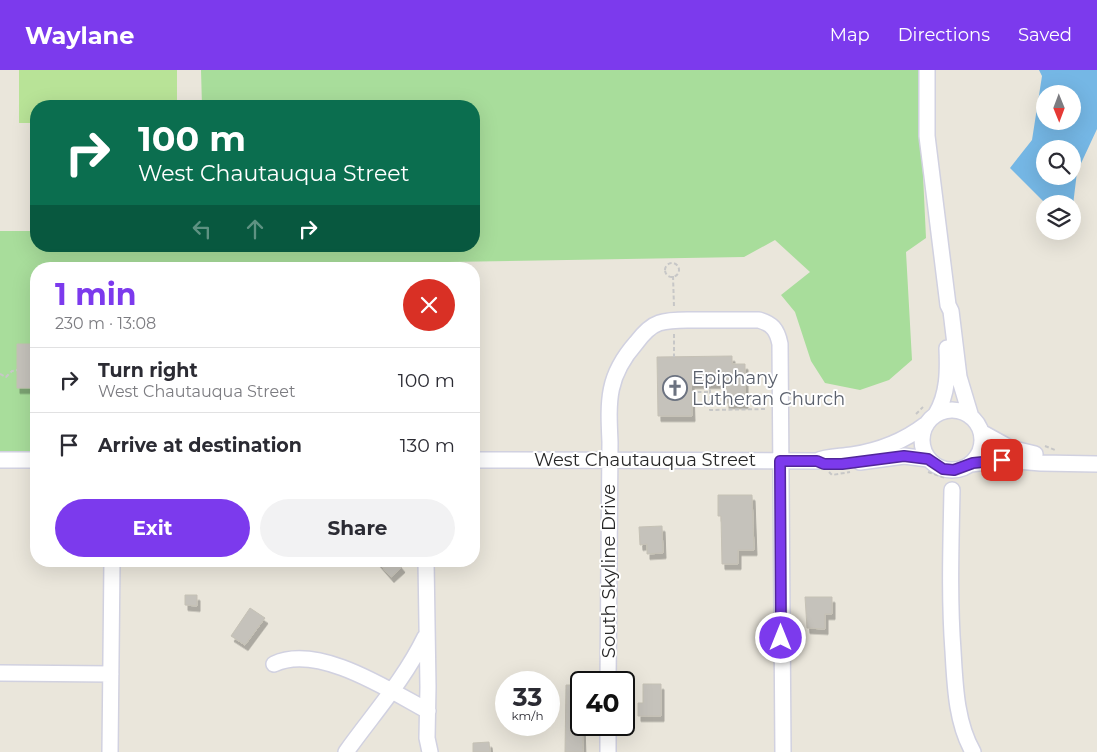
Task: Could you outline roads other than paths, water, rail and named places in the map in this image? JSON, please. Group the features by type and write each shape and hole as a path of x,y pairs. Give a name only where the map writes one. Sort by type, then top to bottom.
{"street":[{"path":"927,70 927,136 948,305 951,311 959,377 971,417"},
{"path":"936,414 943,401 947,385 946,312 948,305"},
{"name":"South Skyline Drive","path":"608,671 608,400 616,374 624,357 645,333 659,323 674,321 759,320 770,324 774,328 780,344 783,752"},
{"path":"936,414 946,410 963,412 977,423 981,432 981,449 971,464"},
{"name":"West Chautauqua Street","path":"817,461 823,458 850,456 876,450 908,436 920,420 936,414"},
{"path":"920,420 923,450 928,466"},
{"path":"981,432 1002,445 1019,451 1063,456 1097,457"},
{"name":"West Chautauqua Street","path":"480,460 817,461 824,464 842,464 904,456 928,466 948,470 960,469 971,464 1002,460 1097,464"},
{"path":"0,460 30,460"},
{"path":"950,484 950,587 954,672 960,720 966,740 973,752"},
{"path":"110,752 112,567"},
{"path":"426,567 427,738 430,752"},
{"path":"346,752 413,662 427,633"},
{"path":"274,664 284,660 314,660 341,668 374,682 428,711"},
{"path":"0,673 111,674"},
{"path":"608,736 608,752"}],"water":[{"path":"1039,70 1097,70 1097,129 1081,163 1081,140 1036,140 1036,185 1075,185 1074,195 1037,195 1010,168 1032,140 1036,114 1036,130 1081,130 1081,85 1041,85 1042,76"}],"place":[{"name":"Epiphany Lutheran Church","path":"675,388"}]}
